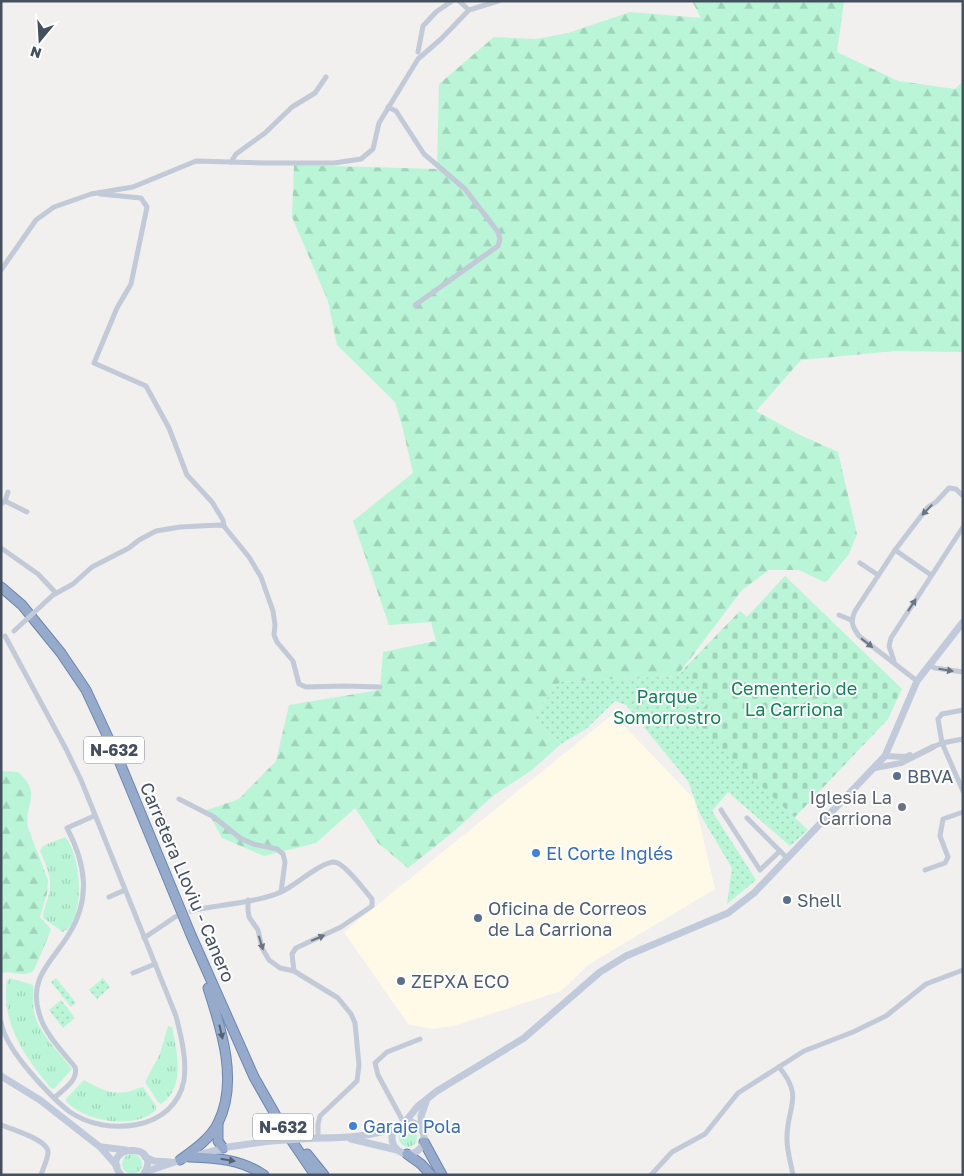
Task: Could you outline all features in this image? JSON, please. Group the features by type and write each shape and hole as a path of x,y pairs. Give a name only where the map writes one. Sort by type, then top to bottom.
{"highway":[{"name":"Carretera Lloviu - Canero","path":"1,587 22,606 50,639 86,690 120,763 254,1077 283,1128 315,1175"},
{"path":"192,935 215,1007 226,1061 226,1091 218,1124 218,1141 222,1148"},
{"path":"254,1077 265,1090 301,1146 324,1175"},
{"path":"182,1160 218,1124"},
{"path":"424,1142 442,1175"},
{"path":"407,1154 421,1164 431,1175"},
{"path":"182,1160 220,1158 236,1161 254,1168 264,1175"}],"main road":[{"path":"144,1174 222,1148 270,1141 343,1138 380,1133 396,1127 404,1122 430,1096 452,1080 524,1038 600,972 626,956 728,912 754,893 885,756 917,681 963,622"},
{"path":"1,1076 34,1096 100,1147 119,1172"},
{"path":"343,1138 407,1154 416,1152 424,1142 420,1120 430,1096"},
{"path":"404,1122 415,1124 422,1130"},
{"path":"396,1127 392,1139 397,1150"},
{"path":"100,1147 138,1150 145,1157 154,1161 182,1160"},
{"path":"119,1172 119,1156 126,1150"},
{"path":"144,1174 147,1165 145,1157"}],"street":[{"path":"418,52 423,26 436,12 452,1"},
{"path":"459,1 469,10"},
{"path":"1,270 36,220 54,207 91,194 134,187 196,161 334,163 361,159 373,149 379,123 418,59 442,39 469,10 498,1"},
{"path":"231,162 236,154 265,133 292,107 315,93 326,77"},
{"path":"388,107 396,111 424,154 459,186 466,189 498,232 500,239 498,246 414,305"},
{"path":"91,194 141,198 147,207 131,284 117,308 94,363 146,386 169,428 187,475 212,502 223,520 224,526 249,557 261,577 274,611 274,635 277,642 292,661 299,684 306,687 380,687"},
{"path":"917,681 859,636 851,620 895,550 928,507 936,502 949,488 956,489 963,496"},
{"path":"8,492 3,503 27,512"},
{"path":"1,1022 11,1046 32,1075 54,1098 71,1112 88,1122 112,1128 128,1127 152,1120 162,1115 180,1092 184,1080 184,1053 176,1016 81,780 66,749 3,637 14,630 54,594 73,584 92,567 129,548 156,531 202,525 219,524 224,526"},
{"path":"895,663 891,655 890,638 963,528"},
{"path":"1,548 38,574 54,594"},
{"path":"895,550 931,575"},
{"path":"860,563 878,575"},
{"path":"839,615 851,620"},
{"path":"929,665 935,668 963,672"},
{"path":"963,710 942,714 938,719 942,743 961,781 963,791"},
{"path":"875,768 901,763 942,743 963,739"},
{"path":"885,756 905,757 933,747"},
{"path":"179,799 214,817 240,838 252,844 277,849 283,854 285,862 281,892"},
{"path":"721,810 760,870 780,851"},
{"path":"925,870 945,864 948,858 940,836 943,820 963,812"},
{"path":"54,1098 76,1075 76,1071 42,1022 36,1003 37,989 44,968 68,936 77,920 83,901 84,877 80,857 67,828 94,816"},
{"path":"748,818 787,858"},
{"path":"194,910 281,892 320,867 334,862 342,865 372,899 372,906 341,928 296,948 292,954 294,972"},
{"path":"109,897 125,890"},
{"path":"248,900 249,917 258,930 262,948 269,960 280,968 294,972 338,998 351,1014 356,1029 359,1065 356,1081 320,1116 318,1138"},
{"path":"144,938 175,917"},
{"path":"133,973 155,964"},
{"path":"651,1175 672,1152 704,1134 738,1093 804,1051 853,1032 886,1016 926,984 963,970"},
{"path":"404,1122 378,1075 375,1062 387,1052 420,1039"},
{"path":"779,1067 789,1078 794,1094 787,1142 793,1175"},
{"path":"1,1125 40,1140 46,1145 48,1151 40,1175"}],"shaded area":[{"path":"613,714 694,799 715,889 588,965 561,991 454,1026 432,1029 408,1024 344,932"}],"green space":[{"path":"692,1 844,1 837,52 898,81 955,89 963,81 963,352 895,351 801,360 756,411 798,434 838,452 857,534 849,554 827,581 824,582 799,570 769,570 742,590 677,676 560,682 532,717 561,744 532,770 494,795 452,833 408,868 378,843 355,808 316,843 264,856 222,838 207,810 239,799 276,761 289,705 380,690 383,652 436,641 431,622 389,625 353,521 413,473 395,402 337,345 328,301 292,217 294,165 437,169 439,84 494,37 536,39 568,33 630,12 701,18"},
{"name":"Cementerio de La Carriona","path":"785,576 902,689 888,719 794,818 695,725 682,671 740,611 747,617"},
{"name":"Parque Somorrostro","path":"682,671 712,699 693,719 697,723 696,725 808,830 790,846 728,792 712,811 756,880 727,904 732,868 700,814 688,781 626,705 615,701 586,729 561,744 532,717 560,682 677,676"},
{"path":"1,771 18,772 30,787 31,799 27,819 28,828 48,880 47,893 40,917 51,929 34,970 26,974 1,973"},
{"path":"65,837 75,857 79,886 76,914 71,925 63,932 43,918 50,883 40,851 43,846"},
{"path":"10,978 33,985 33,1009 40,1028 72,1069 54,1089 51,1088 24,1052 11,1025 7,1011 6,996 7,980"},
{"path":"56,978 76,1003 71,1007 51,982"},
{"path":"103,978 110,987 97,999 89,990"},
{"path":"61,1000 75,1018 63,1028 49,1010"},
{"path":"168,1026 172,1027 178,1068 174,1089 161,1104 145,1082 160,1054"},
{"path":"84,1080 99,1088 115,1093 127,1092 143,1087 156,1106 156,1110 136,1120 123,1121 110,1121 85,1114 66,1101"},
{"path":"404,1129 412,1129 417,1134 415,1145 404,1147 399,1142 399,1134"},
{"path":"132,1154 139,1157 142,1164 139,1171 132,1174 125,1171 122,1164 125,1157"}],"tunnel":[{"path":"175,917 194,910"}],"place":[{"name":"BBVA","path":"897,776"},
{"name":"Iglesia La Carriona","path":"902,807"},
{"name":"El Corte Inglés","path":"536,853"},
{"name":"Shell","path":"787,900"},
{"name":"Oficina de Correos de La Carriona","path":"478,918"},
{"name":"ZEPXA ECO","path":"401,981"},
{"name":"Garaje Pola","path":"353,1126"}]}
